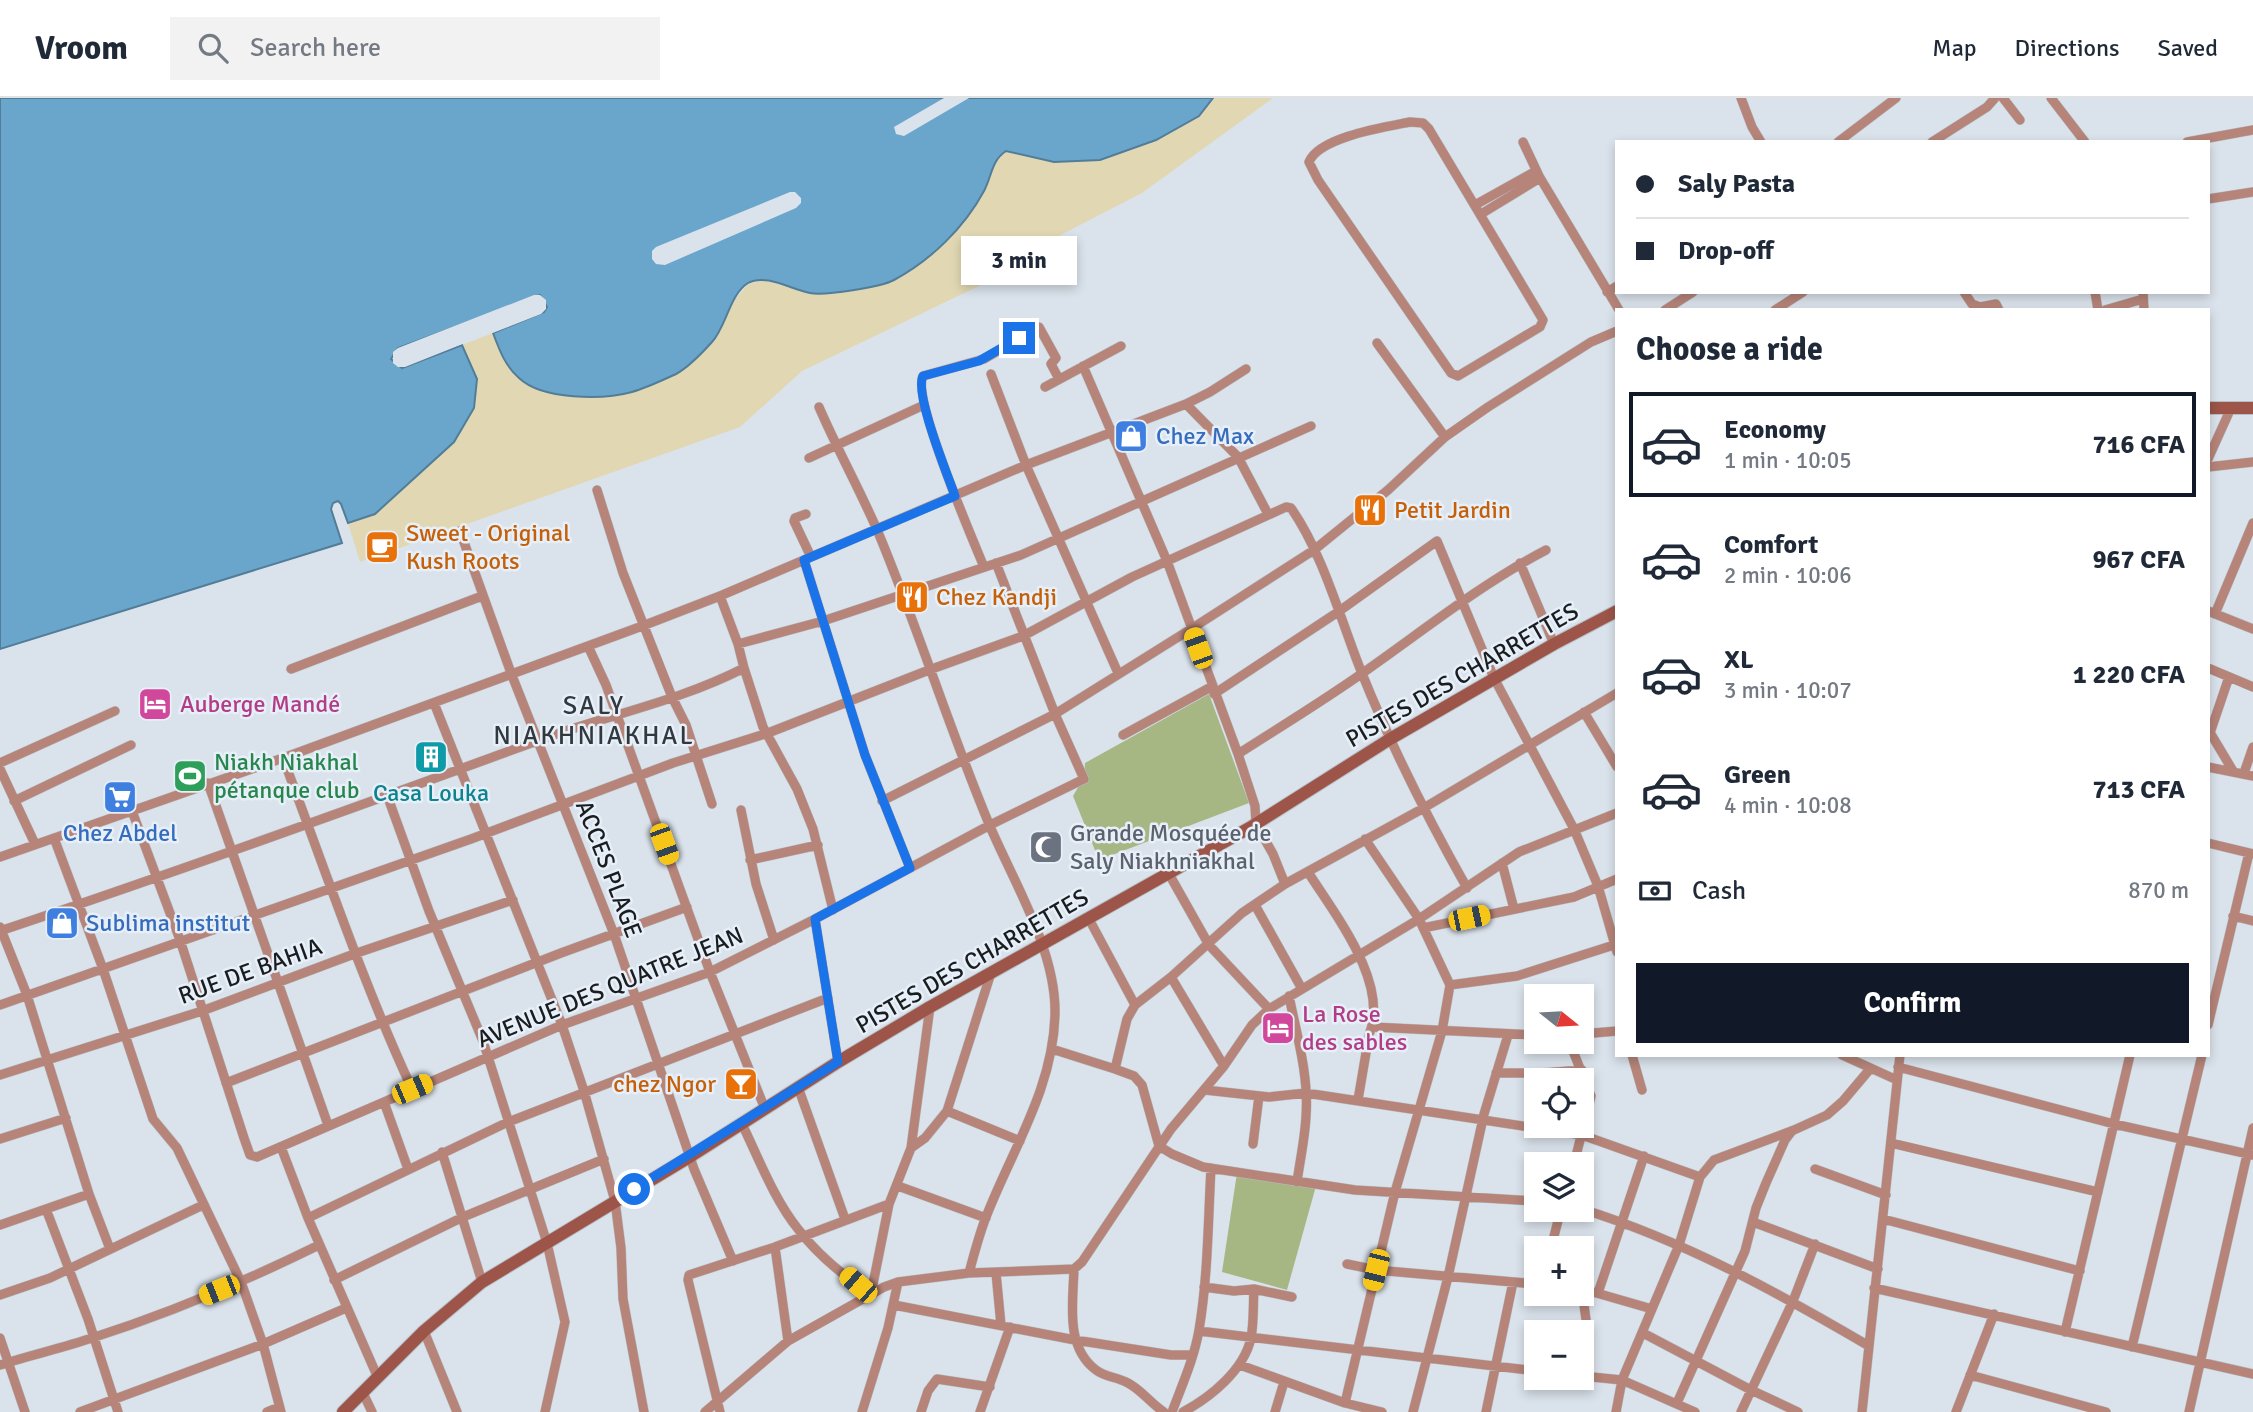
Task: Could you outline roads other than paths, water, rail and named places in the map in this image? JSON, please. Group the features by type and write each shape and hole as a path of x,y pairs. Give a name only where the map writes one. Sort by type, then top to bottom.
{"main road":[{"path":"2210,408 2253,408"},
{"name":"PISTES DES CHARRETTES","path":"343,1412 424,1331 482,1282 930,1007 1255,824 1390,739 1554,644 1615,612"}],"street":[{"path":"1741,98 1760,140"},
{"path":"1841,140 1896,98"},
{"path":"1934,140 1987,107 1995,98"},
{"path":"2003,98 2020,120"},
{"path":"2052,98 2084,140"},
{"path":"1409,122 1423,124 1429,129 1475,205 1543,320 1540,327 1454,376 1318,180 1311,169 1310,158 1321,148 1346,137 1409,122"},
{"path":"2198,140 2253,130"},
{"path":"1523,142 1538,175 1618,308"},
{"path":"1475,205 1538,175"},
{"path":"1481,214 1538,175"},
{"path":"2210,199 2253,192"},
{"path":"1607,292 1615,287"},
{"path":"1668,308 1690,294"},
{"path":"1778,308 1800,294"},
{"path":"1966,294 1972,304 1980,307 1996,304 1998,308"},
{"path":"2110,308 2143,295"},
{"path":"984,567 955,496 924,405 920,387 923,376 984,359 1041,328 1056,358 1051,364 1059,379"},
{"path":"882,801 1055,714 1191,629 1314,550 1388,490 1445,438 1489,407 1591,342 1615,332"},
{"path":"1377,343 1445,438"},
{"path":"1045,387 1121,346"},
{"path":"1083,366 1167,561 1238,754 1255,806 1255,824 1273,854 1285,884"},
{"path":"0,857 283,758 720,596 1026,465 1186,404 1246,369"},
{"path":"991,374 1026,465 1118,673"},
{"path":"1186,404 1238,457 1268,514"},
{"path":"809,458 924,405"},
{"path":"819,407 877,530 963,758 1042,945 1054,997 1052,1049 1043,1082 986,1217 969,1273"},
{"path":"2210,455 2231,408"},
{"path":"738,644 823,621 996,563 1311,426"},
{"path":"2210,467 2253,462"},
{"path":"597,489 623,573 697,755 712,804"},
{"path":"0,1005 487,833 697,755 768,733 1023,636 1086,601 1281,508 1291,508 1314,550 1390,739 1422,809 1467,888"},
{"path":"806,514 794,521 823,621 882,801 910,868"},
{"path":"2253,523 2212,613 2253,629"},
{"name":"ACCES PLAGE","path":"460,531 511,673 614,934 699,1183 733,1261"},
{"path":"1123,735 1213,690 1338,612 1437,541 1494,678 1574,829 1598,886 1615,944"},
{"path":"1238,754 1362,673 1461,602 1546,550"},
{"path":"996,563 1055,714"},
{"path":"1520,564 1554,644"},
{"path":"291,670 482,596"},
{"path":"720,596 738,644 763,727 797,789 818,845 833,910"},
{"path":"588,646 606,685 710,972 765,1109"},
{"path":"110,1249 89,1194 27,995 1,929 233,851 538,740 672,697 744,668"},
{"path":"2210,669 2253,687"},
{"path":"2229,677 2210,730 2233,771"},
{"path":"1115,1069 1127,1019 1135,1005 1209,945 1230,923 1285,884 1422,809 1615,694"},
{"path":"434,703 562,1025 584,1091 615,1200 625,1311 644,1412"},
{"path":"0,763 115,711"},
{"path":"1584,712 1615,764"},
{"name":"AVENUE DES QUATRE JEAN","path":"226,1083 253,1157 562,1025 710,972 833,910 990,825 1082,781 1082,772 1055,714"},
{"path":"14,801 131,745"},
{"path":"2210,767 2248,774 2253,747"},
{"path":"283,758 354,954 412,1089"},
{"path":"0,769 35,844"},
{"path":"208,783 328,1125"},
{"path":"387,795 487,1058 547,1243 565,1322 545,1412"},
{"path":"741,810 762,910 774,940"},
{"path":"132,811 180,940 226,1083 687,907"},
{"path":"705,1412 719,1407 788,1341 871,1293 898,1282 969,1273 1074,1269 1082,1262 1159,1146 1224,1066 1252,1025 1269,1009 1360,955 1421,924 1502,863 1539,842 1615,814"},
{"path":"54,838 103,969 153,1119 177,1148 241,1282 263,1344 280,1410 267,1412"},
{"path":"1345,1404 1395,1192 1442,1031 1450,985 1421,924 1365,839"},
{"path":"2210,843 2251,853 2210,1018"},
{"path":"750,860 818,845"},
{"path":"1502,863 1514,909"},
{"path":"1308,872 1360,955 1374,1009 1373,1027 1369,1035 1358,1100"},
{"path":"1168,874 1209,945 1269,1009"},
{"path":"1421,924 1574,897 1615,879"},
{"name":"RUE DE BAHIA","path":"0,1075 202,1011 354,954 513,900"},
{"path":"1255,905 1302,989"},
{"path":"2234,916 2253,921"},
{"path":"815,919 838,1062"},
{"path":"1089,919 1135,1005"},
{"path":"1450,985 1517,976 1615,947"},
{"path":"911,1148 925,1138 947,1111 991,972"},
{"path":"1171,977 1224,1066"},
{"path":"1289,996 1304,1072 1307,1115 1297,1182"},
{"path":"308,1218 508,1122 828,998"},
{"path":"871,1293 889,1203 911,1148 930,1007"},
{"path":"1373,1027 1524,1035"},
{"path":"1594,1033 1615,1031"},
{"path":"1413,1412 1448,1277 1483,1120 1508,1035"},
{"path":"1052,1049 1134,1076 1142,1085 1159,1146 1186,1161 1211,1168 1297,1182 1395,1192 1524,1199"},
{"path":"1633,1057 1642,1090"},
{"path":"1846,1057 1897,1080"},
{"path":"1862,1412 1900,1057"},
{"path":"2065,1332 2130,1057"},
{"path":"2132,1347 2202,1057"},
{"path":"1898,1067 2114,1125 2250,1154"},
{"path":"1616,1412 1622,1380 1679,1245 1700,1177 1714,1160 1826,1115 1843,1101 1870,1069"},
{"path":"1496,1073 1524,1073"},
{"path":"798,1087 845,1219"},
{"path":"1205,1090 1285,1097 1306,1093 1524,1126"},
{"path":"1253,1144 1259,1096"},
{"path":"384,1102 408,1169"},
{"path":"947,1111 1020,1141"},
{"path":"0,1139 66,1118"},
{"path":"741,1124 796,1227 858,1285 871,1293"},
{"path":"2189,1412 2250,1154 2253,1128"},
{"path":"1681,1407 1745,1251 1756,1208 1785,1140 1794,1130"},
{"path":"1591,1138 1700,1177"},
{"path":"1891,1143 2098,1192"},
{"path":"281,1147 319,1245 378,1378"},
{"path":"442,1152 482,1282"},
{"path":"1598,1293 1644,1156"},
{"path":"334,1280 463,1217 604,1159"},
{"path":"1172,1412 1199,1331 1211,1168"},
{"path":"1815,1169 1886,1195"},
{"path":"898,1186 986,1217"},
{"path":"0,1225 89,1194"},
{"path":"719,1407 688,1276 775,1247 889,1203"},
{"path":"0,1295 50,1278 203,1205"},
{"path":"46,1209 69,1267 118,1412"},
{"path":"1594,1213 1622,1221 1679,1245 1735,1272 1793,1301 1869,1346"},
{"path":"1883,1219 2080,1271"},
{"path":"1753,1222 1878,1269"},
{"path":"1741,1412 1793,1301 1815,1244"},
{"path":"4,1363 93,1338 241,1282 319,1245"},
{"path":"775,1247 788,1341"},
{"path":"1347,1264 1376,1270 1524,1283"},
{"path":"1074,1269 1075,1340 1094,1369 1104,1375 1126,1381 1164,1412"},
{"path":"980,1412 990,1387 1005,1326 996,1273"},
{"path":"862,1412 894,1305 898,1282"},
{"path":"1486,1412 1513,1282"},
{"path":"1204,1287 1234,1291 1254,1289 1293,1297"},
{"path":"1874,1288 2253,1374"},
{"path":"1183,1412 1207,1395 1240,1365 1251,1338 1254,1289"},
{"path":"1594,1292 1652,1309"},
{"path":"894,1305 1075,1340 1171,1355 1193,1354"},
{"path":"80,1412 263,1344 346,1308"},
{"path":"1956,1412 1994,1314"},
{"path":"424,1331 457,1412"},
{"path":"1199,1331 1524,1370"},
{"path":"1643,1333 1798,1412"},
{"path":"0,1338 4,1363 25,1412"},
{"path":"1240,1365 1345,1404 1379,1412"},
{"path":"1970,1375 2106,1412"},
{"path":"1594,1377 1622,1380 1695,1412"},
{"path":"921,1412 928,1391 937,1378 990,1387"},
{"path":"1275,1412 1284,1382"},
{"path":"363,1393 372,1412"}],"water":[{"path":"0,98 1213,98 1199,116 1156,140 1100,160 1054,162 1006,151 995,164 984,191 967,218 933,253 908,272 877,285 828,293 810,293 763,280 748,283 737,295 717,336 695,359 676,374 632,392 590,397 557,394 529,385 514,373 503,357 493,333 544,312 547,307 540,295 398,348 391,359 402,368 462,345 477,379 474,408 454,442 375,514 348,523 341,504 338,501 333,503 331,509 342,543 0,649"}],"place":[{"name":"Chez Max","path":"1131,436"},
{"name":"Petit Jardin","path":"1370,510"},
{"name":"Sweet - Original Kush Roots","path":"382,547"},
{"name":"Chez Kandji","path":"912,597"},
{"name":"Auberge Mandé","path":"155,704"},
{"name":"Casa Louka","path":"431,757"},
{"name":"Niakh Niakhal pétanque club","path":"190,776"},
{"name":"Chez Abdel","path":"120,797"},
{"name":"Grande Mosquée de Saly Niakhniakhal","path":"1046,847"},
{"name":"Sublima institut","path":"62,923"},
{"name":"La Rose des sables","path":"1278,1028"},
{"name":"chez Ngor","path":"741,1084"}],"district":[{"name":"SALY NIAKHNIAKHAL","path":"594,720"}]}
